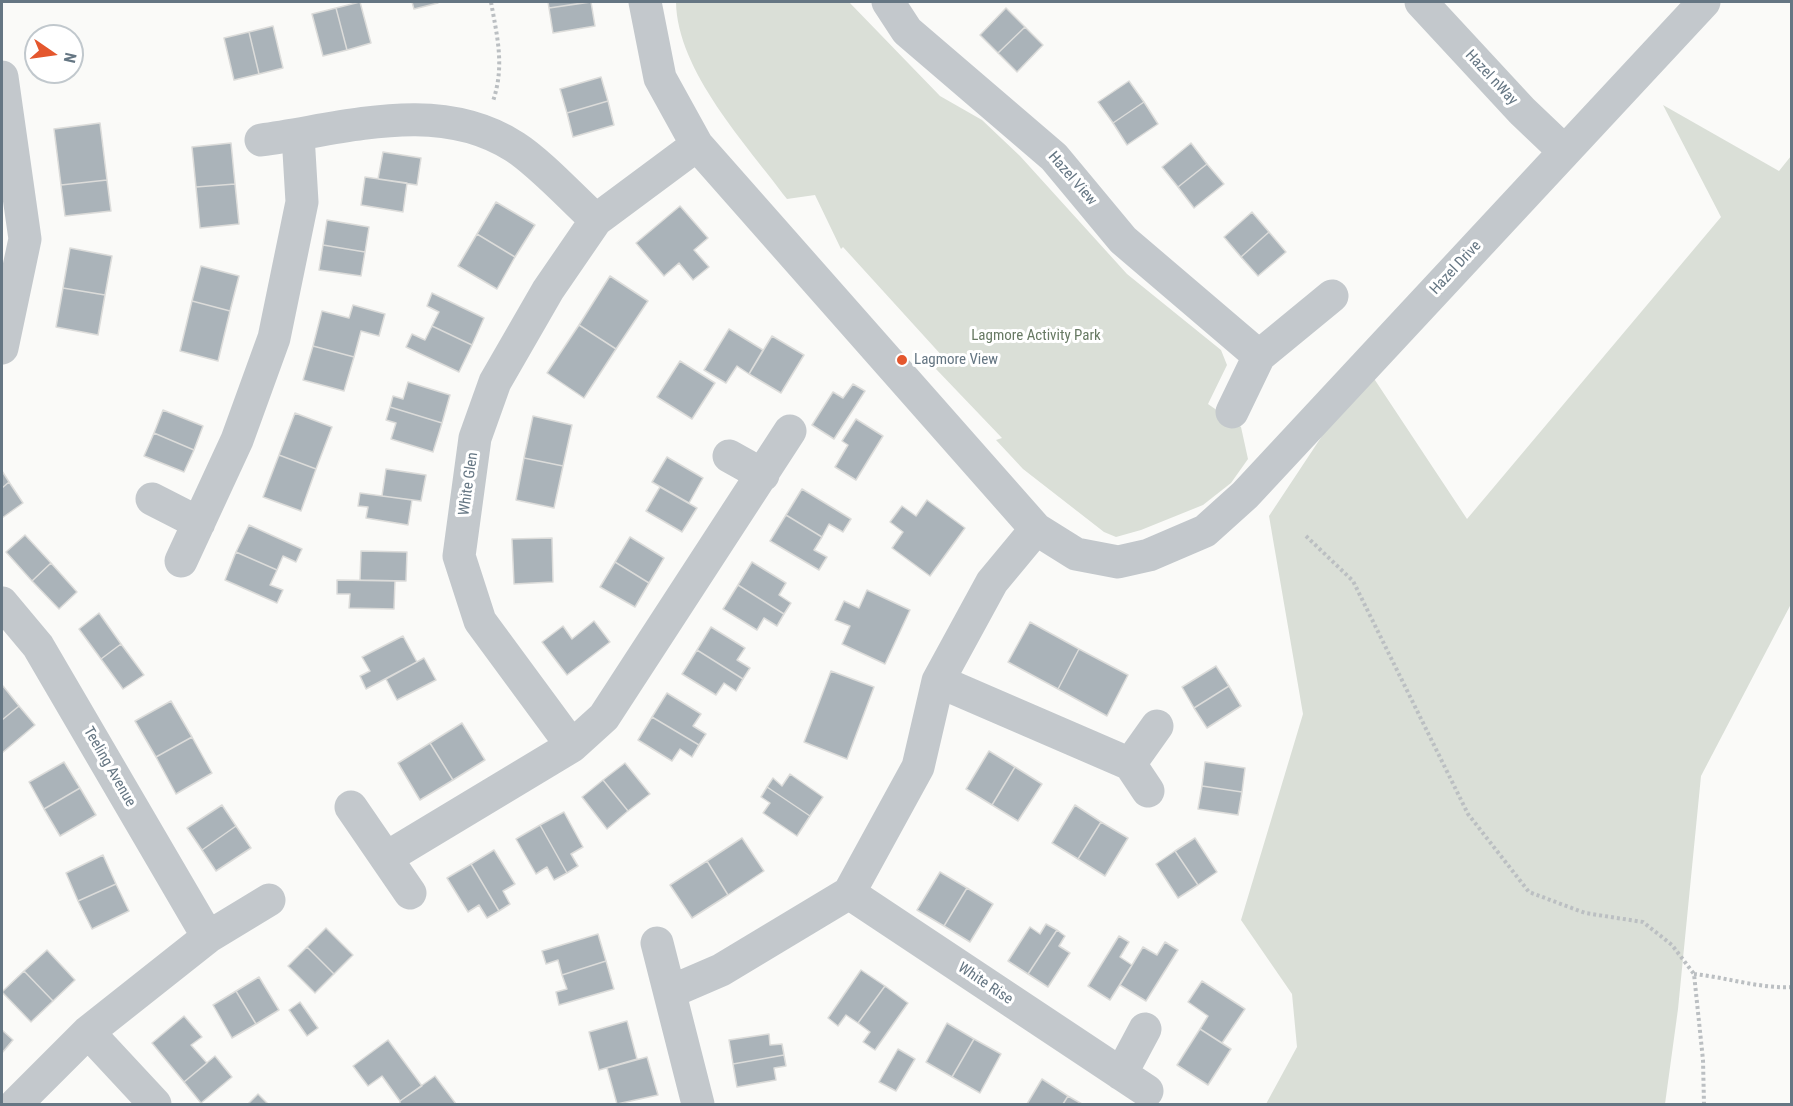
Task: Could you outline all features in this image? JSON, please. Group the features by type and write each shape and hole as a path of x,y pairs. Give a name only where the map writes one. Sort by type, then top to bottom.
{"street":[{"path":"645,2 660,78 697,145 1036,529 992,582 938,681 918,767 849,893 721,970 670,992"},
{"name":"Hazel View","path":"888,2 907,31 1054,157 1123,240 1259,356"},
{"name":"Hazel nWay","path":"1421,2 1522,111 1564,151"},
{"name":"Hazel Drive","path":"1036,529 1076,554 1118,561 1149,555 1205,531 1245,495 1704,2"},
{"path":"2,77 25,239 2,348"},
{"path":"261,140 298,135 343,124 435,119 482,129 516,147 596,220"},
{"path":"181,561 237,440 274,338 302,202 298,135"},
{"name":"White Glen","path":"572,746 480,621 459,555 475,438 495,382 548,290 596,220 697,145"},
{"path":"1232,412 1259,356 1332,296"},
{"path":"386,858 572,746 604,717 790,431"},
{"path":"729,456 763,475"},
{"path":"152,499 199,523"},
{"name":"Teeling Avenue","path":"2,603 38,646 208,937"},
{"path":"938,681 1130,764 1148,792"},
{"path":"1130,764 1157,726"},
{"path":"351,807 410,893"},
{"name":"White Rise","path":"849,893 1134,1083 1145,1029"},
{"path":"16,1104 88,1032 208,937 269,900"},
{"path":"657,944 698,1104"},
{"path":"88,1032 155,1104"}],"path":[{"path":"482,129 498,86 501,59 491,2"},
{"path":"1306,536 1353,580 1468,814 1529,892 1585,913 1643,922 1672,945 1694,974 1703,1060 1704,1104"},
{"path":"1694,974 1777,988 1791,987"}],"green space":[{"name":"Lagmore Activity Park","path":"676,2 849,2 940,96 982,120 1020,156 1127,274 1221,350 1227,365 1208,404 1241,427 1248,459 1231,483 1203,505 1141,530 1116,537 1104,532 1023,469 996,440 1002,438 936,369 944,358 843,247 841,249 815,195 787,199 735,131 701,80 688,54 679,28"},
{"path":"1663,105 1779,171 1791,156 1791,604 1701,776 1678,1009 1665,1104 1266,1104 1297,1047 1292,994 1241,920 1303,714 1269,516 1367,368 1467,519 1721,217"}],"building":[{"path":"360,2 371,43 347,50 336,8"},
{"path":"412,2 438,2 438,3 414,9"},
{"path":"548,2 589,2 549,8"},
{"path":"591,2 595,26 553,33 549,8"},
{"path":"336,8 347,50 323,56 312,14"},
{"path":"1006,8 1025,27 998,53 980,35"},
{"path":"273,26 283,68 259,74 249,32"},
{"path":"1025,27 1043,45 1017,72 998,53"},
{"path":"249,32 259,74 234,80 224,38"},
{"path":"601,77 608,101 567,113 560,89"},
{"path":"1129,81 1144,102 1113,123 1098,102"},
{"path":"608,101 614,125 573,137 567,113"},
{"path":"1144,102 1158,124 1127,145 1113,123"},
{"path":"100,123 107,180 61,185 54,129"},
{"path":"231,143 235,184 196,187 192,147"},
{"path":"1191,143 1207,164 1178,187 1162,167"},
{"path":"383,152 421,158 417,185 378,179"},
{"path":"1207,164 1224,184 1194,208 1178,187"},
{"path":"365,177 407,183 403,212 361,205"},
{"path":"107,180 111,211 65,216 61,185"},
{"path":"235,184 239,224 200,228 196,187"},
{"path":"496,202 535,225 515,257 477,234"},
{"path":"680,206 708,238 694,250 709,267 693,280 679,263 664,276 636,243"},
{"path":"1252,212 1269,232 1241,257 1224,237"},
{"path":"327,220 369,227 365,252 323,245"},
{"path":"1269,232 1286,252 1258,276 1241,257"},
{"path":"477,234 515,257 497,289 458,266"},
{"path":"323,245 365,252 361,276 319,270"},
{"path":"70,248 112,256 105,295 63,288"},
{"path":"201,266 239,276 230,311 192,301"},
{"path":"610,276 648,301 616,349 579,325"},
{"path":"63,288 105,295 98,335 56,327"},
{"path":"432,293 484,318 472,345 432,326 439,312 427,306"},
{"path":"192,301 230,311 218,361 180,351"},
{"path":"353,305 385,314 379,336 361,331 354,357 313,346 322,311 349,318"},
{"path":"579,325 616,349 584,398 547,373"},
{"path":"432,326 472,345 459,372 406,347 412,334 425,340"},
{"path":"729,329 763,350 749,374 737,366 726,383 704,370"},
{"path":"772,336 804,355 781,393 749,374"},
{"path":"313,346 354,357 344,391 303,380"},
{"path":"680,361 715,383 692,419 657,397"},
{"path":"408,382 450,395 442,423 390,407 393,396 403,399"},
{"path":"853,384 865,391 834,439 812,425 833,392 843,398"},
{"path":"390,407 442,423 433,452 391,439 396,423 386,420"},
{"path":"163,410 203,426 194,450 154,433"},
{"path":"295,413 332,427 316,469 279,455"},
{"path":"533,416 572,425 563,466 524,458"},
{"path":"856,419 883,436 856,480 835,467 848,445 842,441"},
{"path":"154,433 194,450 184,472 144,456"},
{"path":"279,455 316,469 301,511 263,497"},
{"path":"667,457 703,478 689,503 652,482"},
{"path":"524,458 563,466 554,508 516,500"},
{"path":"386,469 426,475 421,501 382,496"},
{"path":"2,471 9,482 2,488"},
{"path":"9,482 23,503 2,518 2,488"},
{"path":"660,487 697,508 682,532 646,511"},
{"path":"802,489 851,519 843,532 829,524 822,537 786,515"},
{"path":"360,493 412,500 408,525 366,518 368,507 358,506"},
{"path":"927,500 965,528 930,576 892,548 903,532 890,522 902,506 916,516"},
{"path":"786,515 822,537 814,550 827,557 819,570 770,541"},
{"path":"249,525 302,549 296,562 283,556 277,570 236,552"},
{"path":"25,535 51,563 32,581 6,552"},
{"path":"630,537 664,558 649,583 615,562"},
{"path":"552,538 553,582 514,584 512,539"},
{"path":"361,551 407,552 406,581 360,580"},
{"path":"236,552 277,570 270,585 283,590 277,603 225,580"},
{"path":"615,562 649,583 635,607 600,587"},
{"path":"752,562 786,583 779,595 791,603 784,614 738,585"},
{"path":"51,563 77,592 59,609 32,581"},
{"path":"337,580 395,581 394,609 349,608 350,594 337,594"},
{"path":"738,585 784,614 777,626 764,618 757,630 723,609"},
{"path":"867,590 910,610 885,664 842,644 850,626 835,620 844,601 859,608"},
{"path":"99,613 121,644 101,659 79,629"},
{"path":"594,621 610,642 567,675 542,642 563,626 572,639"},
{"path":"1030,622 1079,649 1058,689 1008,662"},
{"path":"711,627 745,648 737,660 750,668 743,679 697,650"},
{"path":"403,636 417,662 366,689 360,676 370,671 362,657"},
{"path":"121,644 144,675 123,689 101,659"},
{"path":"1079,649 1128,675 1107,716 1058,689"},
{"path":"697,650 743,679 736,691 724,683 716,695 682,674"},
{"path":"424,658 436,680 397,700 386,679"},
{"path":"1216,666 1229,686 1194,708 1182,687"},
{"path":"831,671 874,687 847,759 804,742"},
{"path":"1229,686 1241,706 1207,728 1194,708"},
{"path":"2,687 19,706 2,720"},
{"path":"667,693 701,714 693,726 706,734 699,745 652,717"},
{"path":"171,701 192,737 156,757 135,721"},
{"path":"19,706 35,725 2,753 2,720"},
{"path":"652,717 699,745 692,757 680,749 672,761 638,740"},
{"path":"462,723 485,760 453,780 430,743"},
{"path":"192,737 212,773 176,794 156,757"},
{"path":"430,743 453,780 420,800 398,763"},
{"path":"989,751 1015,767 992,805 966,789"},
{"path":"64,762 80,788 44,809 29,782"},
{"path":"1205,762 1245,768 1242,792 1202,786"},
{"path":"625,763 650,794 628,811 603,780"},
{"path":"1015,767 1042,784 1018,821 992,805"},
{"path":"790,774 823,797 810,816 767,787 773,778 782,786"},
{"path":"603,780 628,811 607,829 582,797"},
{"path":"1202,786 1242,792 1238,815 1198,809"},
{"path":"767,787 810,816 797,836 763,813 770,803 761,797"},
{"path":"80,788 96,815 60,836 44,809"},
{"path":"222,805 236,826 202,850 187,828"},
{"path":"1075,805 1101,822 1078,859 1052,843"},
{"path":"564,812 583,847 571,854 578,866 567,873 540,825"},
{"path":"1101,822 1128,838 1105,876 1078,859"},
{"path":"540,825 567,873 554,880 547,867 536,874 516,839"},
{"path":"236,826 251,848 216,871 202,850"},
{"path":"742,838 764,871 728,895 707,861"},
{"path":"1195,838 1217,872 1198,885 1175,851"},
{"path":"494,850 515,884 503,891 510,904 499,911 471,864"},
{"path":"1175,851 1198,885 1178,898 1156,864"},
{"path":"103,855 116,884 78,901 66,873"},
{"path":"707,861 728,895 692,918 670,885"},
{"path":"471,864 499,911 487,918 479,905 468,912 447,878"},
{"path":"940,872 967,888 944,926 917,910"},
{"path":"116,884 129,911 92,929 78,901"},
{"path":"967,888 993,904 970,942 944,926"},
{"path":"1046,924 1057,930 1028,974 1008,961 1030,927 1040,934"},
{"path":"326,928 353,955 334,974 307,947"},
{"path":"1057,930 1065,936 1059,946 1070,953 1048,987 1028,974"},
{"path":"598,934 606,961 562,975 558,960 546,964 542,951"},
{"path":"1119,936 1129,942 1120,957 1132,965 1110,1000 1088,986"},
{"path":"1165,942 1178,950 1146,1001 1120,985 1143,947 1157,955"},
{"path":"307,947 334,974 315,993 288,966"},
{"path":"47,950 75,980 53,1001 24,971"},
{"path":"606,961 614,989 559,1005 556,992 567,989 562,975"},
{"path":"861,970 885,986 858,1023 846,1015 838,1026 828,1018"},
{"path":"24,971 53,1001 31,1022 2,992"},
{"path":"259,977 279,1010 256,1024 236,991"},
{"path":"1202,981 1245,1009 1222,1043 1200,1029 1208,1016 1188,1002"},
{"path":"885,986 908,1003 875,1050 863,1042 870,1032 858,1023"},
{"path":"236,991 256,1024 232,1038 213,1005"},
{"path":"300,1002 318,1028 307,1036 289,1010"},
{"path":"184,1016 202,1037 191,1045 207,1063 184,1082 152,1043"},
{"path":"627,1021 637,1059 599,1070 589,1032"},
{"path":"947,1023 974,1039 952,1077 926,1062"},
{"path":"1200,1029 1231,1049 1208,1085 1177,1065"},
{"path":"2,1030 13,1040 2,1053"},
{"path":"769,1034 770,1045 782,1044 784,1055 733,1064 729,1040"},
{"path":"974,1039 1001,1054 980,1093 952,1077"},
{"path":"388,1040 422,1086 400,1101 382,1076 368,1086 353,1066"},
{"path":"898,1049 915,1059 896,1091 879,1082"},
{"path":"784,1055 786,1066 774,1068 776,1080 737,1087 733,1064"},
{"path":"215,1056 232,1077 201,1103 184,1082"},
{"path":"647,1057 658,1095 617,1104 607,1068"},
{"path":"435,1076 456,1104 400,1104 400,1101"},
{"path":"1042,1079 1068,1096 1063,1104 1027,1104"},
{"path":"258,1094 268,1104 248,1104"},
{"path":"1068,1096 1082,1104 1063,1104"}],"place":[{"name":"Lagmore View","path":"902,360"}]}
